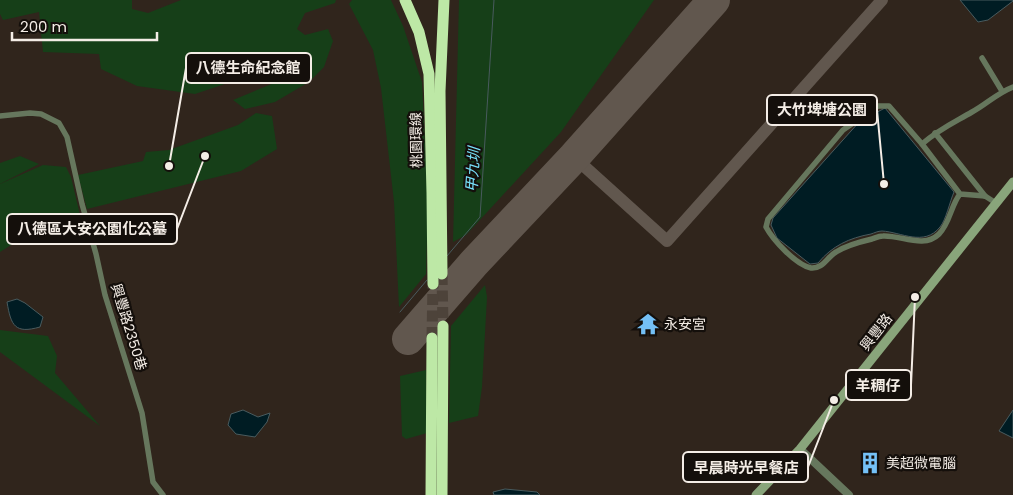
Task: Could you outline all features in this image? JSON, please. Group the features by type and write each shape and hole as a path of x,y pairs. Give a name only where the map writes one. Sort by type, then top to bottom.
{"highway":[{"name":"桃園環線","path":"405,0 419,32 429,74 437,272 440,91 444,0"},
{"path":"442,495 443,326"},
{"path":"431,495 432,338"}],"main road":[{"name":"興豐路","path":"756,495 802,451 1013,182"},
{"name":"興豐路","path":"764,495 802,451 1013,191"}],"street":[{"path":"982,58 1002,91"},
{"path":"922,144 935,133 974,111 1002,91 1013,87"},
{"path":"960,194 956,199 947,223 939,234 930,240 922,241 883,236 852,243 834,252 820,267 813,268 801,262 779,246 766,227 768,219 843,130 878,106 889,106 922,144 960,194 985,196"},
{"name":"興豐路2350巷","path":"0,116 40,114 59,124 67,137 105,295 142,413 153,482 163,495"},
{"path":"935,133 985,196 996,203"},
{"path":"802,451 849,495"}],"green space":[{"path":"0,0 132,0 132,9 148,13 181,0 336,0 335,3 305,13 297,29 305,35 328,29 333,41 324,67 309,82 275,102 245,109 233,100 291,76 293,54 222,85 195,94 137,86 101,69 99,54 43,52 39,12 3,20 0,14"},
{"path":"352,0 391,0 403,26 422,82 428,206 426,274 399,307 394,202 381,88 373,50 349,4"},
{"path":"459,0 654,0 561,132 466,235 453,242"},
{"path":"256,113 272,116 277,149 241,171 87,209 78,175 143,161 146,152 169,150 238,125"},
{"path":"20,156 39,164 0,184 0,163"},
{"path":"43,165 66,167 71,177 80,215 16,236 16,242 0,252 0,184"},
{"path":"485,285 487,297 482,387 478,416 449,423 451,326"},
{"path":"0,330 48,336 57,356 55,373 100,426 0,352"},
{"path":"426,370 427,433 406,439 402,436 400,376"}],"water":[{"path":"960,0 1013,1 988,20 978,22"},
{"path":"885,108 954,192 944,220 934,233 927,236 912,237 882,231 855,238 835,247 818,263 810,264 777,238 771,225 773,218 860,121"},
{"path":"17,299 43,317 40,327 25,329 16,326 10,317 7,302"},
{"path":"243,410 258,417 270,413 267,422 255,437 236,434 228,425 231,414"},
{"path":"1013,410 1013,438 999,431"},
{"path":"505,489 537,492 540,495 494,495 493,492"}],"waterway":[{"name":"甲九圳","path":"447,256 480,217 494,0"},
{"name":"甲九圳","path":"400,312 427,280"}],"taxiway":[{"path":"574,157 667,241 882,0"}],"runway":[{"path":"408,339 474,263 574,157 714,0"}],"tunnel":[{"path":"442,274 443,326"},
{"path":"432,338 433,284"}],"place":[{"name":"八德區大安公園化公墓","path":"205,156"},
{"name":"八德生命紀念館","path":"169,166"},
{"name":"大竹埤塘公園","path":"884,184"},
{"name":"羊稠仔","path":"915,297"},
{"name":"永安宮","path":"648,324"},
{"name":"早晨時光早餐店","path":"834,400"},
{"name":"美超微電腦","path":"870,463"}]}
